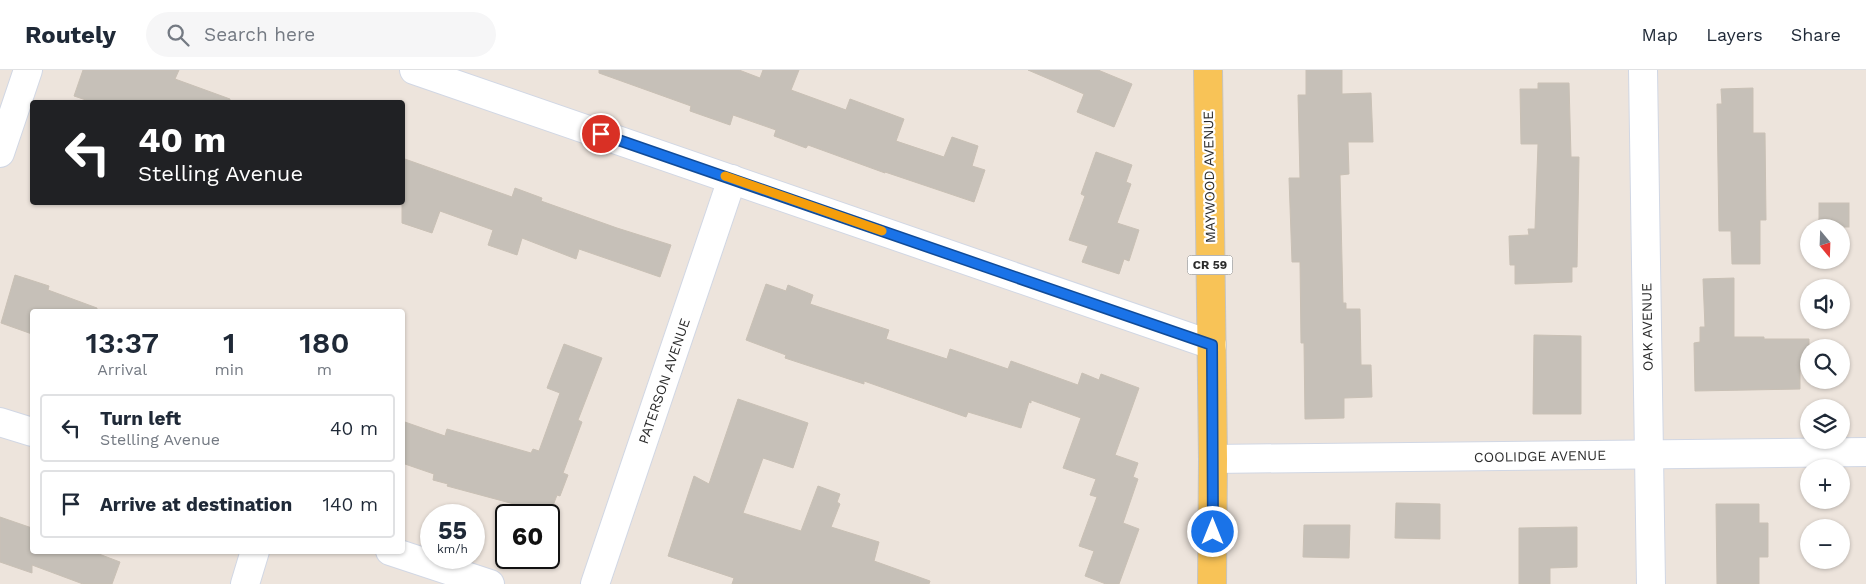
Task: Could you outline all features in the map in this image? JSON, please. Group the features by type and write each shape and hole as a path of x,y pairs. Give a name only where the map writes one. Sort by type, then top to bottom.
{"main road":[{"name":"MAYWOOD AVENUE","path":"1208,70 1213,459 1212,584"}],"street":[{"path":"0,153 28,70"},
{"path":"414,70 1212,345"},
{"name":"OAK AVENUE","path":"1643,70 1650,584"},
{"name":"PATERSON AVENUE","path":"595,584 732,179"},
{"path":"0,422 30,431"},
{"name":"COOLIDGE AVENUE","path":"1213,459 1866,452"},
{"path":"245,584 254,554"},
{"path":"399,554 490,584"}],"building":[{"path":"83,70 179,70 175,79 230,100 86,100 74,96"},
{"path":"599,70 739,70 760,78 763,70 799,70 791,90 846,110 850,99 904,119 896,141 944,157 952,137 978,146 972,166 985,170 974,202 808,145 806,148 774,136 776,130 733,115 730,125 690,111 691,106 599,73"},
{"path":"1028,70 1098,70 1132,84 1114,127 1077,112 1084,94"},
{"path":"1306,70 1342,70 1342,94 1371,93 1373,142 1348,142 1349,174 1340,175 1343,303 1346,303 1346,309 1360,309 1361,365 1371,365 1372,397 1344,398 1344,418 1305,419 1304,343 1301,343 1300,262 1292,262 1289,178 1300,178 1298,95 1306,95"},
{"path":"1538,83 1569,83 1571,157 1579,157 1577,267 1572,267 1572,282 1515,284 1515,265 1510,265 1509,236 1529,235 1528,229 1535,229 1538,144 1521,144 1520,89 1538,89"},
{"path":"1753,88 1753,133 1765,133 1766,220 1760,220 1760,264 1732,264 1731,231 1719,231 1717,104 1722,104 1721,89"},
{"path":"1096,152 1132,165 1126,182 1131,184 1117,223 1139,230 1129,261 1124,259 1119,274 1082,262 1088,246 1069,240 1085,196 1081,194"},
{"path":"405,159 512,197 515,188 542,198 541,201 671,245 660,277 579,249 576,259 522,238 517,255 488,245 493,230 440,211 432,233 402,223 402,205 405,205"},
{"path":"1819,203 1849,203 1849,219 1819,219"},
{"path":"15,275 49,286 48,290 97,308 30,309 30,333 1,323"},
{"path":"1734,278 1734,337 1800,339 1800,389 1695,391 1694,343 1700,342 1700,327 1705,327 1703,279"},
{"path":"766,284 786,291 788,285 813,295 810,304 889,330 886,339 947,359 950,349 1008,369 1011,361 1078,385 1082,373 1099,380 1101,374 1139,388 1115,455 1138,463 1133,477 1138,479 1123,523 1139,529 1119,584 1106,584 1085,576 1094,551 1079,546 1097,497 1090,495 1096,479 1063,468 1081,418 1031,400 1021,428 968,412 966,417 864,381 864,384 785,358 786,355 746,340"},
{"path":"1534,335 1581,336 1581,414 1533,414"},
{"path":"564,344 602,358 578,420 582,422 563,473 568,475 560,496 557,495 554,504 514,504 447,486 448,484 433,480 434,474 405,464 405,422 445,436 447,429 531,453 533,449 539,451 560,393 547,388"},
{"path":"738,399 808,423 793,468 763,458 743,513 801,531 818,486 840,494 837,502 840,504 831,527 879,542 874,561 930,581 929,584 732,584 734,578 668,556 694,476 709,484"},
{"path":"1396,503 1440,504 1440,539 1395,538"},
{"path":"1716,504 1759,504 1759,523 1768,523 1768,557 1759,557 1759,584 1717,584"},
{"path":"0,517 30,527 30,554 99,554 120,562 112,584 83,584 32,565 32,573 0,562"},
{"path":"1304,525 1350,525 1349,558 1303,557"},
{"path":"1577,527 1577,567 1550,568 1550,584 1519,584 1519,528"}],"slow traffic":[{"path":"725,176 882,231"}],"route":[{"path":"601,134 1212,345 1213,532"}]}
